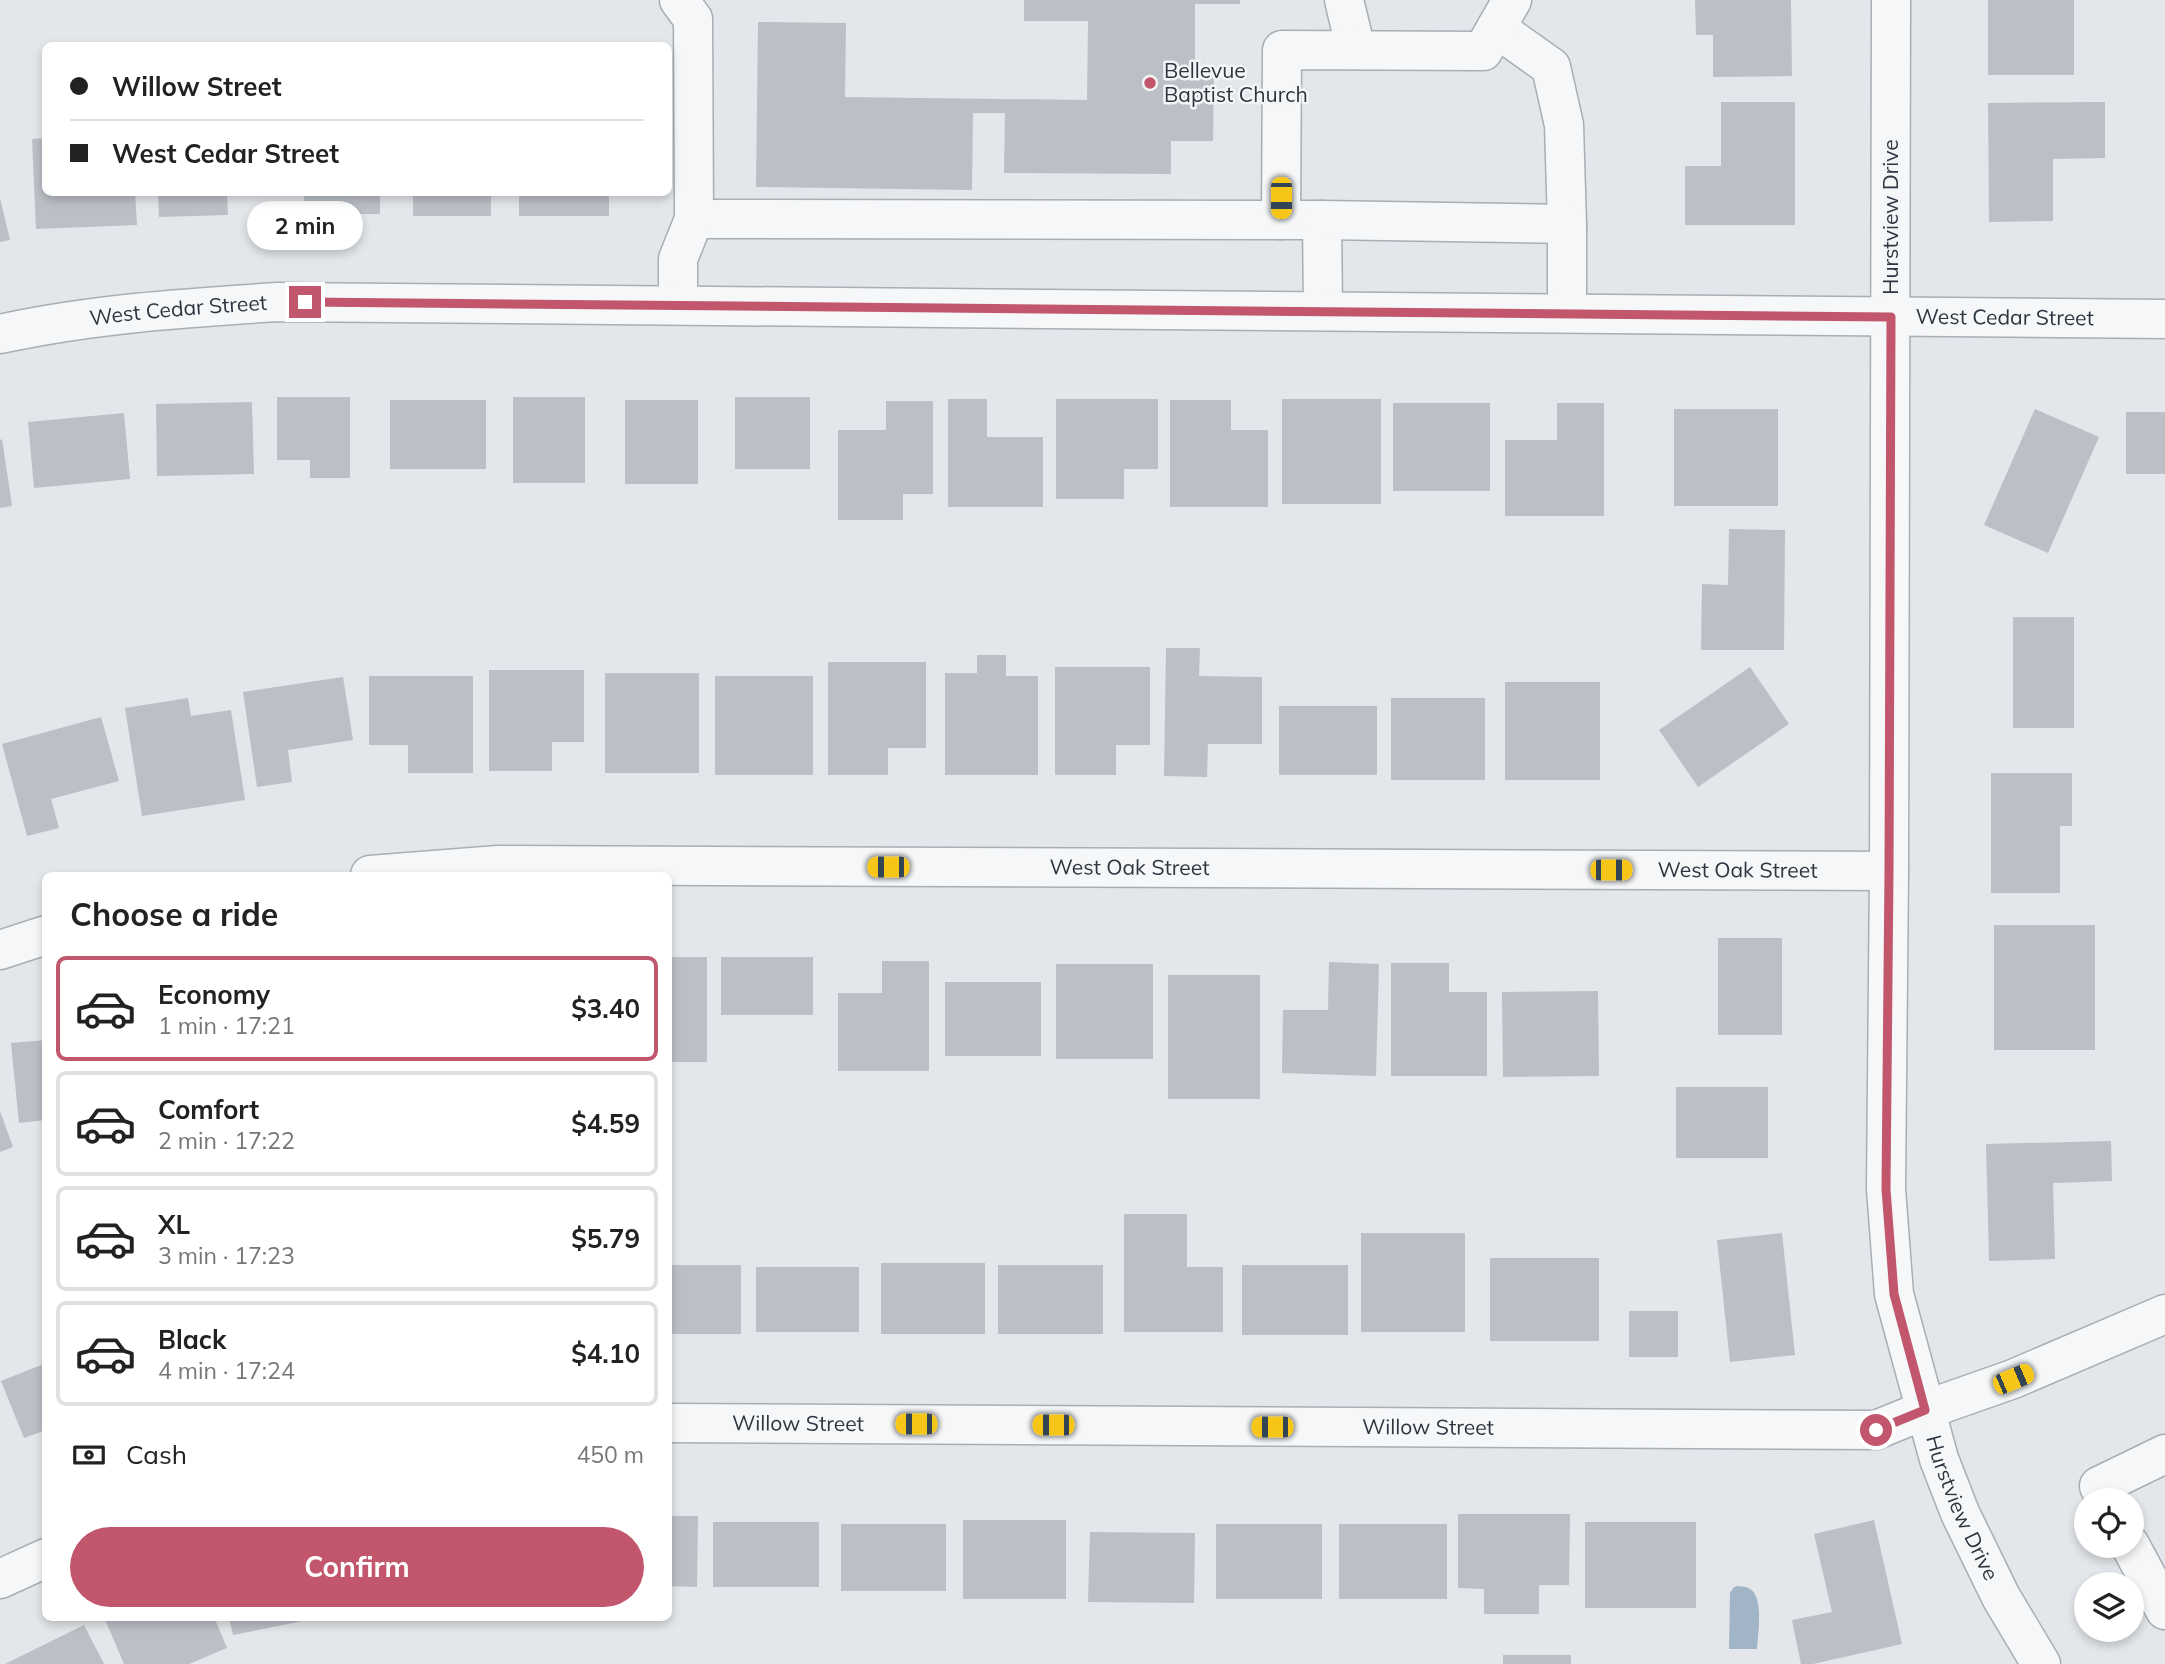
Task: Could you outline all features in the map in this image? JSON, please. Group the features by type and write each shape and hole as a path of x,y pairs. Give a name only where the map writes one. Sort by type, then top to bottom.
{"street":[{"path":"678,305 678,259 694,219 693,19 679,0"},
{"path":"1344,0 1356,50"},
{"name":"Hurstview Drive","path":"1891,0 1886,1189 1894,1294 1939,1459 1959,1513 2001,1597 2041,1664"},
{"path":"1281,220 1282,50 1483,51 1504,14 1551,66 1564,125 1567,313"},
{"path":"694,219 1322,220 1567,224"},
{"path":"1322,220 1323,311"},
{"name":"West Cedar Street","path":"0,334 49,324 152,310 278,302 2165,319"},
{"name":"West Oak Street","path":"408,872 498,865 1889,871"},
{"path":"0,950 42,936"},
{"name":"Willow Street","path":"672,1423 1876,1430 2013,1379 2165,1314"},
{"path":"2100,1488 2099,1486 2165,1454"},
{"path":"2137,1558 2165,1610"},
{"path":"0,1579 42,1560"}],"water":[{"path":"1738,1586 1750,1589 1757,1600 1757,1649 1729,1649 1730,1593"}],"building":[{"name":"Bellevue Baptist Church","path":"1024,0 1240,0 1240,4 1195,4 1195,69 1214,69 1213,141 1171,141 1171,174 1004,173 1005,113 973,113 972,190 756,187 758,22 846,23 845,97 1087,100 1088,21 1024,21"},
{"path":"1695,0 1791,0 1792,76 1713,77 1713,35 1696,35"},
{"path":"1988,0 2074,0 2074,75 1988,75"},
{"path":"1721,102 1795,102 1795,225 1685,225 1685,166 1721,166"},
{"path":"2105,102 2105,158 2053,159 2053,221 1989,222 1988,103"},
{"path":"42,138 42,196 135,196 137,225 36,229 32,139"},
{"path":"158,196 227,196 228,215 159,217"},
{"path":"304,196 380,196 380,214 304,214"},
{"path":"413,196 491,196 491,216 413,216"},
{"path":"519,196 609,196 609,216 519,216"},
{"path":"0,198 10,240 0,242"},
{"path":"277,397 350,397 350,478 310,478 310,460 277,460"},
{"path":"513,397 585,397 585,483 513,483"},
{"path":"735,397 810,397 810,469 735,469"},
{"path":"948,399 987,399 987,437 1043,437 1043,507 948,507"},
{"path":"1056,399 1158,399 1158,469 1124,469 1124,499 1056,499"},
{"path":"1282,399 1381,399 1381,504 1282,504"},
{"path":"390,400 486,400 486,469 390,469"},
{"path":"625,400 698,400 698,484 625,484"},
{"path":"1170,400 1231,400 1231,430 1268,430 1268,507 1170,507"},
{"path":"886,401 933,401 933,494 903,494 903,520 838,520 838,430 886,430"},
{"path":"252,402 254,474 157,476 156,404"},
{"path":"1393,403 1490,403 1490,491 1393,491"},
{"path":"1557,403 1604,403 1604,516 1505,516 1505,440 1557,440"},
{"path":"1674,409 1778,409 1778,506 1674,506"},
{"path":"2035,409 2099,437 2048,553 1984,525"},
{"path":"2126,412 2165,412 2165,474 2126,474"},
{"path":"124,413 130,479 34,488 28,422"},
{"path":"2,439 12,506 0,508 0,440"},
{"path":"1729,529 1785,530 1784,650 1701,650 1702,584 1728,585"},
{"path":"2013,617 2074,617 2074,728 2013,728"},
{"path":"1166,648 1200,648 1199,676 1262,677 1262,744 1208,744 1207,777 1164,776"},
{"path":"977,655 1006,655 1006,676 1038,676 1038,775 945,775 945,673 977,673"},
{"path":"828,662 926,662 926,748 888,748 888,775 828,775"},
{"path":"1055,667 1150,667 1150,745 1116,745 1116,775 1055,775"},
{"path":"1750,667 1789,724 1698,787 1659,730"},
{"path":"489,670 584,670 584,742 552,742 552,771 489,771"},
{"path":"605,673 699,673 699,773 605,773"},
{"path":"369,676 473,676 473,773 408,773 408,745 369,745"},
{"path":"715,676 813,676 813,775 715,775"},
{"path":"343,677 353,740 288,750 292,782 257,787 243,692"},
{"path":"1505,682 1600,682 1600,780 1505,780"},
{"path":"188,698 191,716 231,710 245,800 142,816 125,708"},
{"path":"1391,698 1485,698 1485,780 1391,780"},
{"path":"1279,706 1377,706 1377,775 1279,775"},
{"path":"101,717 119,781 51,799 59,828 27,836 2,744"},
{"path":"1991,773 2072,773 2072,826 2060,826 2060,893 1991,893"},
{"path":"1994,925 2095,925 2095,1050 1994,1050"},
{"path":"1718,938 1782,938 1782,1035 1718,1035"},
{"path":"672,957 707,957 707,1062 672,1062"},
{"path":"721,957 813,957 813,1015 721,1015"},
{"path":"882,961 929,961 929,1071 838,1071 838,993 882,993"},
{"path":"1329,962 1379,964 1376,1076 1282,1073 1283,1010 1328,1010"},
{"path":"1391,963 1449,963 1449,992 1487,992 1487,1076 1391,1076"},
{"path":"1056,964 1153,964 1153,1059 1056,1059"},
{"path":"1168,975 1260,975 1260,1099 1168,1099"},
{"path":"945,982 1041,982 1041,1056 945,1056"},
{"path":"1598,991 1599,1076 1503,1077 1502,992"},
{"path":"42,1040 42,1120 19,1123 11,1043"},
{"path":"1676,1087 1768,1087 1768,1158 1676,1158"},
{"path":"0,1111 13,1147 0,1152"},
{"path":"2111,1141 2112,1181 2053,1183 2055,1259 1989,1261 1986,1144"},
{"path":"1124,1214 1187,1214 1187,1267 1223,1267 1223,1332 1124,1332"},
{"path":"1361,1233 1465,1233 1465,1332 1361,1332"},
{"path":"1782,1233 1795,1355 1730,1362 1717,1240"},
{"path":"1490,1258 1599,1258 1599,1341 1490,1341"},
{"path":"881,1263 985,1263 985,1334 881,1334"},
{"path":"672,1265 741,1265 741,1334 672,1334"},
{"path":"998,1265 1103,1265 1103,1334 998,1334"},
{"path":"1242,1265 1348,1265 1348,1335 1242,1335"},
{"path":"756,1267 859,1267 859,1332 756,1332"},
{"path":"1629,1311 1678,1311 1678,1357 1629,1357"},
{"path":"42,1365 42,1431 24,1438 1,1381"},
{"path":"1458,1514 1570,1514 1569,1585 1539,1585 1539,1614 1484,1614 1484,1589 1458,1588"},
{"path":"672,1516 698,1516 697,1587 672,1586"},
{"path":"963,1520 1066,1520 1066,1599 963,1599"},
{"path":"1874,1520 1902,1644 1813,1664 1801,1664 1792,1620 1832,1612 1814,1534"},
{"path":"713,1522 819,1522 819,1587 713,1587"},
{"path":"1585,1522 1696,1522 1696,1608 1585,1608"},
{"path":"841,1524 946,1524 946,1591 841,1591"},
{"path":"1216,1524 1322,1524 1322,1599 1216,1599"},
{"path":"1339,1524 1447,1524 1447,1599 1339,1599"},
{"path":"1090,1532 1195,1533 1194,1603 1088,1602"},
{"path":"106,1621 216,1621 227,1648 189,1664 124,1664"},
{"path":"230,1621 303,1621 233,1635"},
{"path":"84,1625 104,1664 5,1664"},
{"path":"1503,1655 1571,1655 1571,1664 1503,1664"}],"place":[{"name":"Bellevue Baptist Church","path":"1150,83"}],"route":[{"path":"305,302 1891,317 1886,1189 1894,1294 1925,1410 1876,1430"}]}
